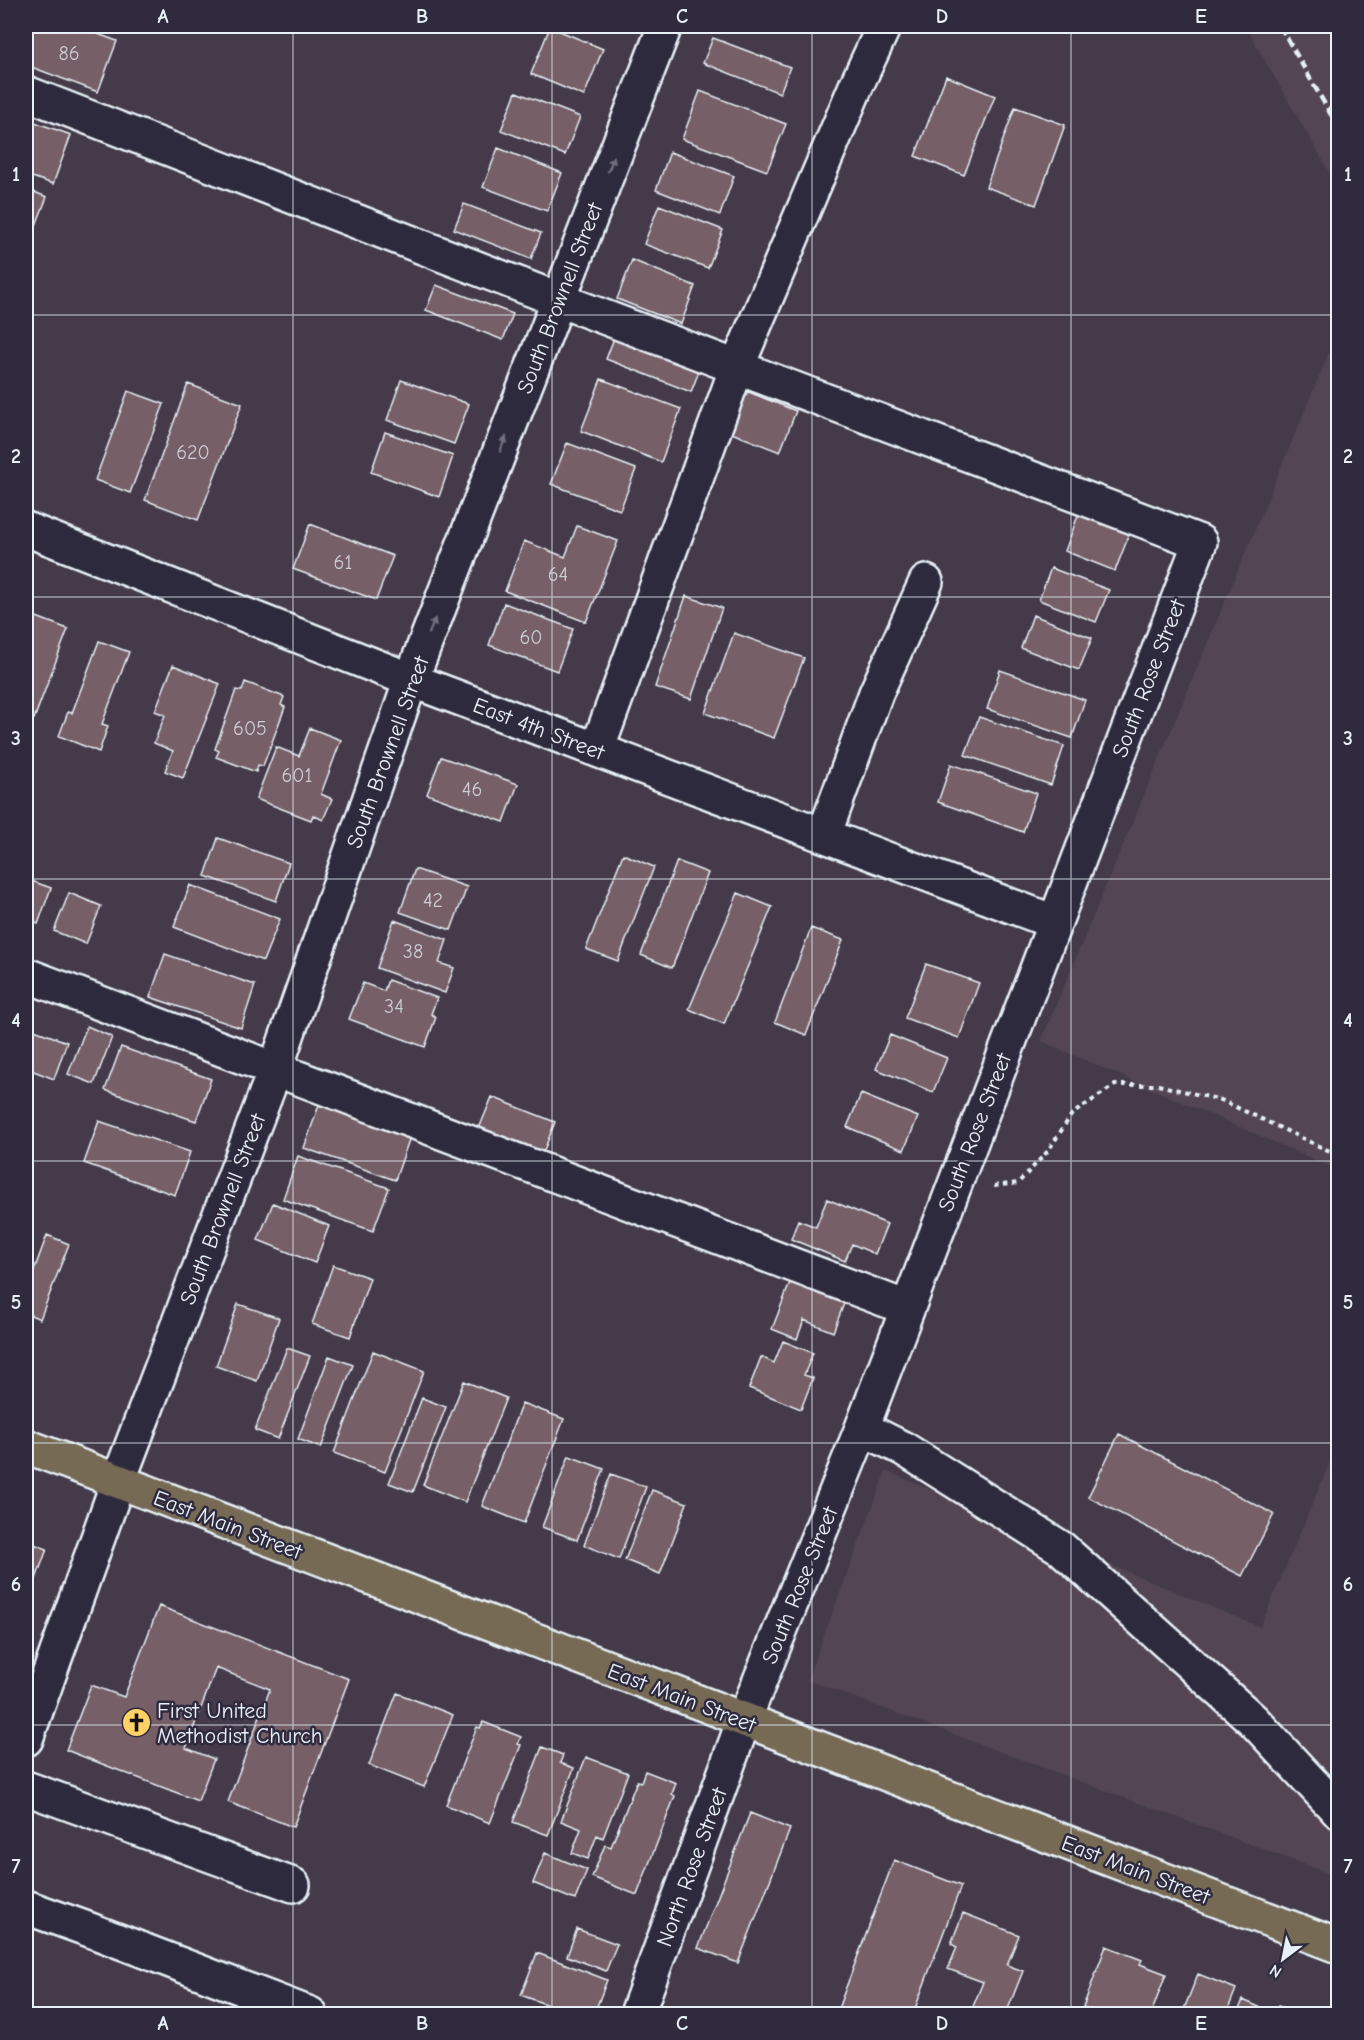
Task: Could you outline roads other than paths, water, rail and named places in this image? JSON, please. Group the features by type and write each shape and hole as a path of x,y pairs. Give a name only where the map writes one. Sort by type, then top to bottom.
{"main road":[{"name":"East Main Street","path":"26,1446 1338,1946"}],"street":[{"name":"South Brownell Street","path":"26,1739 118,1482 275,1070 411,680 665,26"},
{"path":"597,750 737,367 851,96 884,26"},
{"path":"26,93 737,367"},
{"name":"South Rose Street","path":"737,367 1200,542 862,1428 744,1720"},
{"name":"East 4th Street","path":"26,529 411,680 1054,922"},
{"path":"824,835 876,693 926,582"},
{"path":"26,975 907,1308"},
{"path":"862,1428 904,1449 1061,1548 1253,1720 1338,1811"},
{"name":"North Rose Street","path":"637,2014 744,1720"},
{"path":"26,1788 293,1885"},
{"path":"26,1907 310,2014"}],"railway":[{"path":"1280,26 1338,127"}],"place":[{"name":"First United Methodist Church","path":"136,1723"}]}
